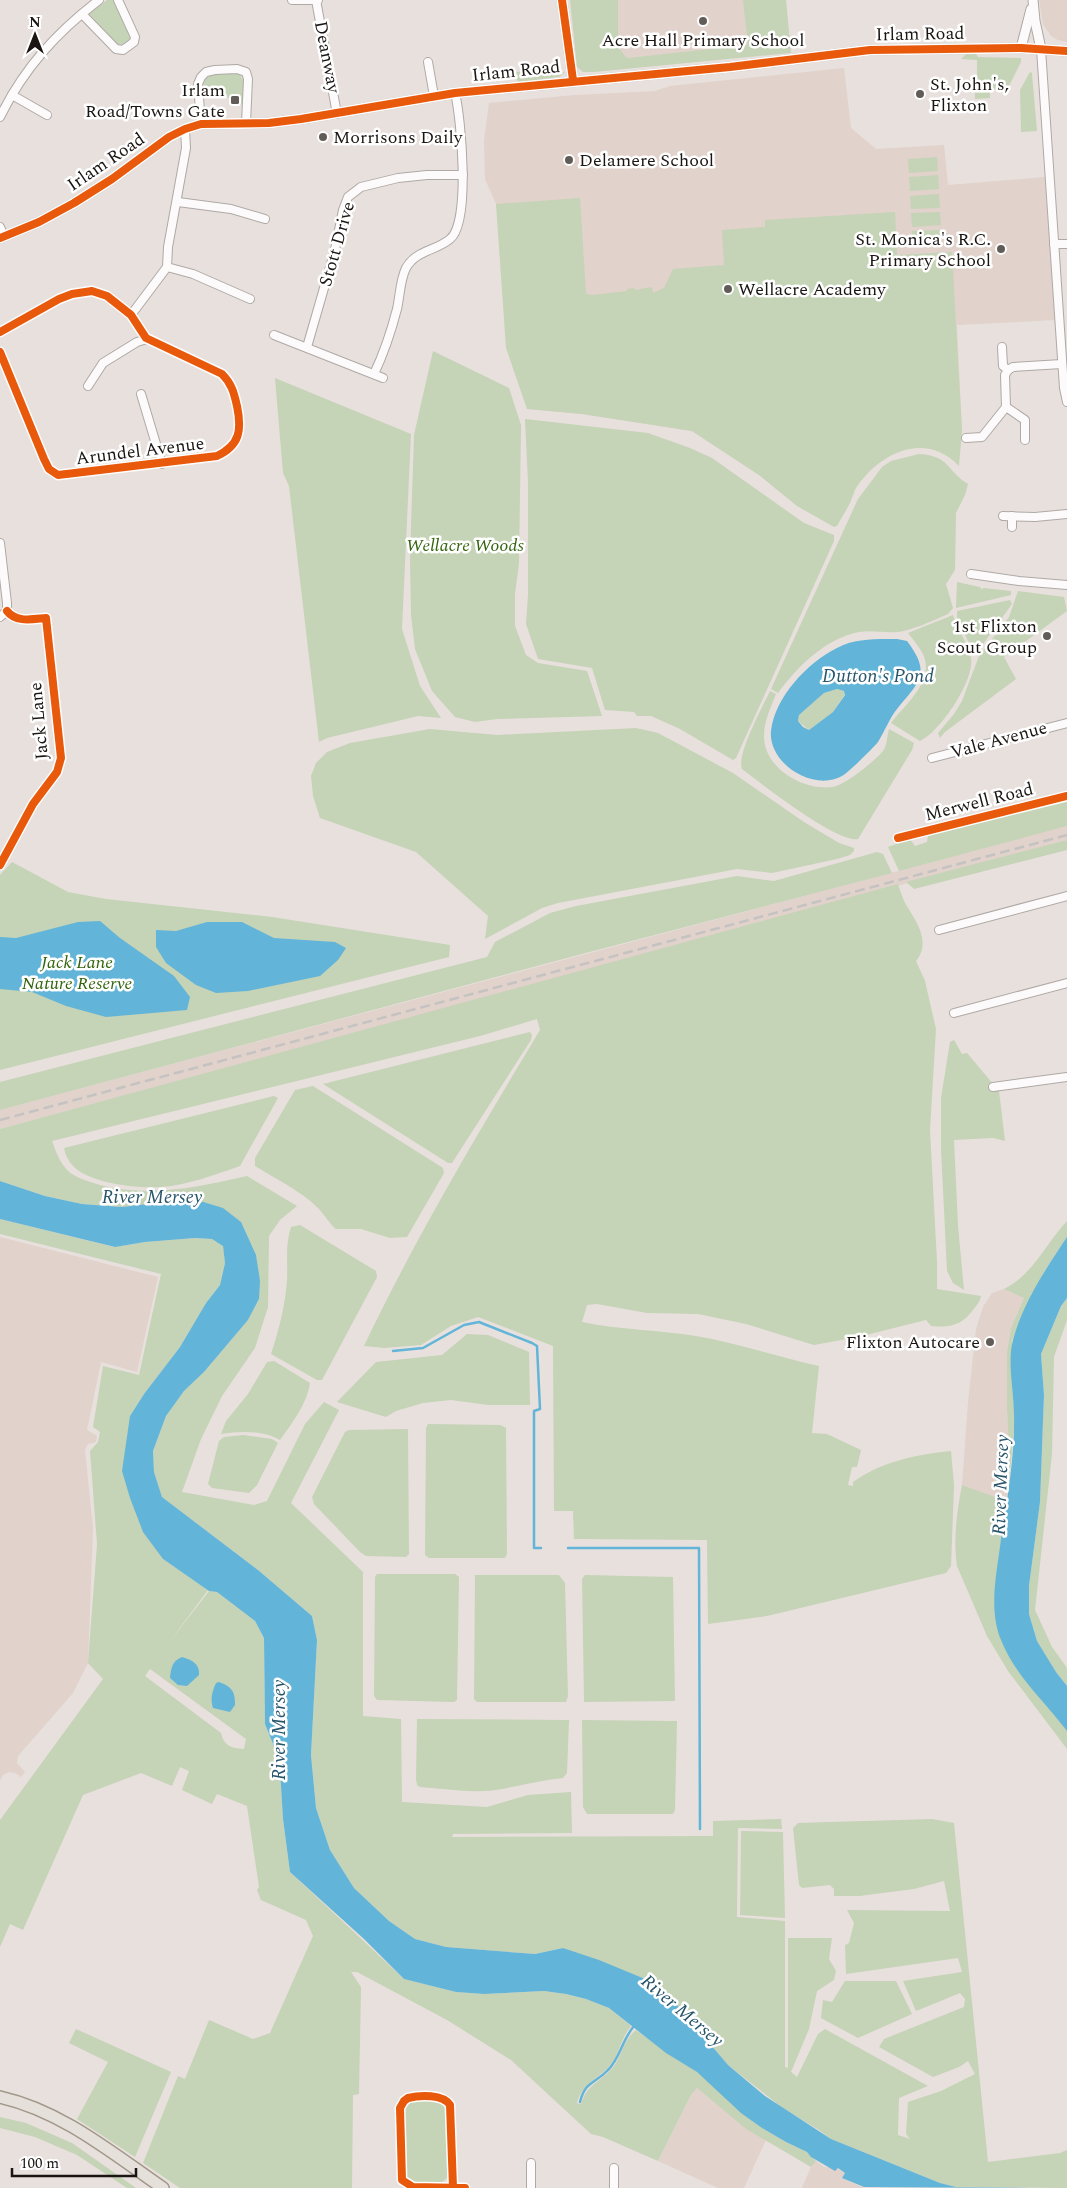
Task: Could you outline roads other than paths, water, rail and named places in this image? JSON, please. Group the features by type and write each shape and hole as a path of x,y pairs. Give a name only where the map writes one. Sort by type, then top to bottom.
{"main road":[{"path":"0,2097 30,2106 58,2118 163,2188"}],"street":[{"path":"1,112 50,42 100,0"},
{"path":"82,14 116,48 123,50 134,42 135,36 118,0"},
{"path":"292,0 317,0"},
{"name":"Deanway","path":"317,0 337,114"},
{"path":"562,0 572,80"},
{"path":"1021,48 1033,1"},
{"path":"1033,1 1041,49 1062,364 1067,402"},
{"name":"Irlam Road","path":"1,234 39,222 74,203 112,179 169,137 201,124 269,122 337,114 455,92 730,67 870,50 1021,48 1067,51"},
{"path":"428,62 434,96"},
{"path":"201,124 198,84 201,77 206,72 237,69 246,72 248,79 246,122"},
{"path":"374,374 390,336 405,270 417,256 451,239 454,235 462,202 463,176 459,111 455,92"},
{"path":"12,95 47,115"},
{"path":"131,315 167,267 168,247 178,202 186,148 185,129"},
{"name":"Stott Drive","path":"307,347 348,197 361,188 398,178 427,175 463,176"},
{"path":"178,202 231,209 265,219"},
{"path":"1054,244 1067,244"},
{"path":"167,267 177,268 193,274 250,299"},
{"name":"Arundel Avenue","path":"0,332 59,299 92,291 107,296 131,315 147,338 222,374 229,381 233,390 240,422 238,436 225,452 216,456 64,475 53,473 44,459 0,352"},
{"path":"274,334 383,378"},
{"path":"86,373 90,382 103,364 137,342 147,338"},
{"path":"1002,347 1004,366 1008,370"},
{"path":"966,438 982,437 1006,407 1005,375 1008,370 1013,367 1062,364"},
{"path":"140,400 162,464"},
{"path":"1006,407 1025,420 1025,440"},
{"path":"1003,516 1067,514"},
{"path":"1012,516 1012,527"},
{"path":"0,543 3,553 7,611 0,617"},
{"path":"971,574 1067,585"},
{"name":"Jack Lane","path":"0,865 32,804 57,772 61,758 46,618 19,619 10,615 7,611"},
{"name":"Vale Avenue","path":"932,758 1067,723"},
{"name":"Merwell Road","path":"898,838 1067,796"},
{"path":"939,930 1067,896"},
{"path":"954,1013 1067,983"},
{"path":"993,1087 1067,1077"},
{"path":"453,2188 450,2105 448,2101 439,2097 413,2097 404,2101 400,2108 400,2175 402,2180 408,2186 428,2188 453,2188 465,2188"},
{"path":"531,2163 531,2188"},
{"path":"614,2168 614,2186 623,2184"}],"water":[{"name":"Dutton's Pond","path":"897,639 907,641 915,652 921,670 920,677 894,713 878,742 842,776 831,780 806,777 795,772 785,764 777,754 772,743 771,731 779,706 794,682 826,654 851,642","holes":["837,689 844,691 845,695 833,712 809,730 798,721 799,715 824,693"]},
{"path":"100,921 120,938 174,976 190,997 187,1010 106,1017 66,1006 32,992 0,989 0,937 16,938 78,922"},
{"path":"207,922 242,922 274,938 335,942 346,948 338,960 320,976 248,991 216,993 196,985 166,963 156,947 156,930 176,931"},
{"name":"River Mersey","path":"0,1181 45,1196 82,1204 122,1207 183,1200 200,1201 223,1208 241,1222 256,1255 260,1281 259,1299 248,1320 204,1372 184,1391 166,1416 153,1451 154,1472 162,1497 258,1570 312,1616 317,1640 311,1755 316,1808 330,1850 354,1888 389,1921 415,1939 446,1947 535,1954 563,1948 599,1960 645,1979 677,2005 728,2065 765,2096 831,2139 940,2183 956,2187 1031,2188 864,2187 842,2178 845,2173 838,2168 835,2171 811,2157 807,2152 762,2128 741,2113 697,2072 666,2053 609,2008 566,1994 544,1991 484,1994 456,1992 404,1979 364,1939 290,1872 283,1819 280,1770 275,1749 265,1724 264,1638 255,1621 217,1592 209,1591 163,1559 143,1532 122,1471 130,1416 144,1394 180,1347 206,1303 220,1285 225,1263 223,1246 212,1239 195,1238 145,1242 115,1247 0,1219"},
{"path":"1067,1237 1067,1298 1061,1306 1041,1354 1044,1395 1040,1502 1029,1586 1029,1614 1037,1641 1067,1686 1067,1731 1022,1677 1007,1653 997,1628 994,1603 1013,1446 1014,1415 1011,1348 1017,1326 1029,1299 1043,1273"},
{"path":"182,1657 195,1663 199,1671 199,1675 187,1686 178,1685 170,1678 173,1665"},
{"path":"219,1682 230,1688 233,1693 235,1705 230,1712 213,1708 213,1692 216,1683"}],"waterway":[{"path":"393,1351 423,1348 464,1325 479,1322 537,1346 540,1409 534,1411 534,1548 541,1548"},
{"path":"568,1548 699,1548 700,1829"},
{"path":"580,2102 588,2086 603,2075 612,2065 634,2026"}],"railway":[{"path":"0,1120 1067,835"}],"place":[{"name":"Acre Hall Primary School","path":"703,21"},
{"name":"St. John's, Flixton","path":"920,94"},
{"name":"Irlam Road/Towns Gate","path":"235,100"},
{"name":"Morrisons Daily","path":"323,137"},
{"name":"Delamere School","path":"569,160"},
{"name":"St. Monica's R.C. Primary School","path":"1001,249"},
{"name":"Wellacre Academy","path":"728,289"},
{"name":"1st Flixton Scout Group","path":"1047,636"},
{"name":"Flixton Autocare","path":"990,1342"}],"park label":[{"name":"Wellacre Woods","path":"465,545"},
{"name":"Jack Lane Nature Reserve","path":"77,972"}]}
